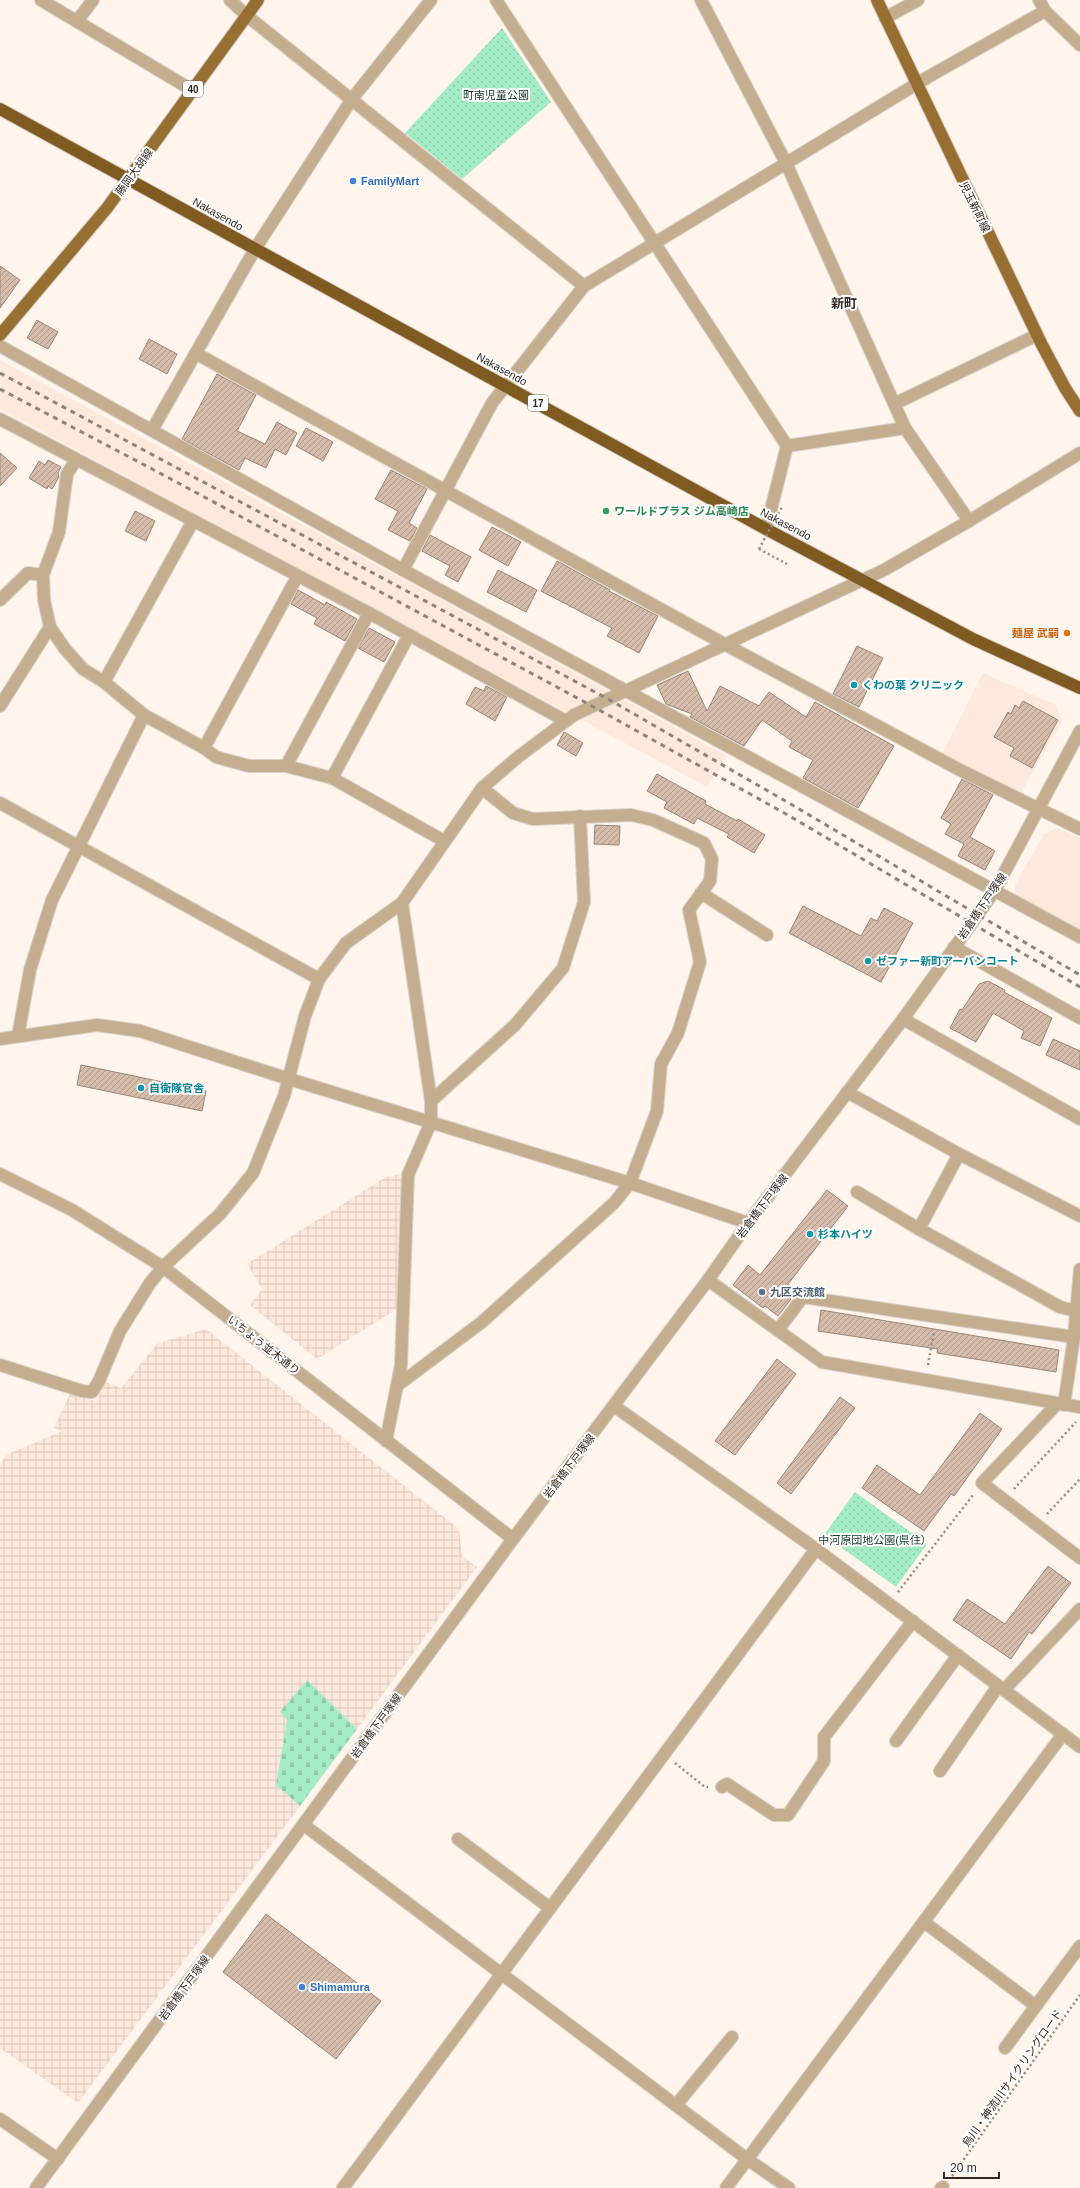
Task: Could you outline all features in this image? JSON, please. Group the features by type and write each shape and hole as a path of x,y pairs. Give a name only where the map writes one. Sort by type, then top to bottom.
{"highway":[{"name":"Nakasendo","path":"0,109 766,529 973,640 1080,688"}],"main road":[{"name":"藤岡大胡線","path":"0,336 129,179 258,0"},
{"name":"児玉新町線","path":"877,0 1037,335 1065,388 1080,411"}],"street":[{"path":"41,0 192,90"},
{"path":"78,22 93,0"},
{"path":"230,0 246,15 584,286"},
{"path":"152,430 197,354 255,250 352,99 431,0"},
{"path":"496,0 787,446 766,529"},
{"path":"700,0 786,163 904,428 969,521"},
{"path":"885,18 918,0"},
{"path":"403,570 492,403 584,286 916,84 1042,5 1080,45"},
{"path":"894,404 1037,335"},
{"path":"0,346 403,570 996,890 1080,937"},
{"path":"197,354 726,645 1038,810 1080,829"},
{"path":"0,419 297,577 369,613 564,720"},
{"path":"787,446 904,428"},
{"path":"0,1365 82,1391 92,1392 99,1381 120,1331 150,1283 163,1266 220,1214 253,1173 289,1079 304,1016 320,980 346,943 402,904 444,840 482,788 564,720 863,580 969,521 1080,453"},
{"path":"76,460 67,474 59,532 43,575 44,600 50,627 64,649 83,668 104,682 144,716 204,748 216,757 249,766 286,766 332,778 444,840"},
{"path":"104,682 194,521"},
{"path":"0,600 28,574 43,575"},
{"path":"204,748 297,577"},
{"path":"286,766 369,613"},
{"path":"0,706 50,627"},
{"path":"332,778 409,635"},
{"path":"18,1036 30,970 52,900 144,716"},
{"name":"岩倉橋下戸塚線","path":"36,2188 513,1539 708,1280 748,1223 903,1020 996,890 1080,731"},
{"path":"398,1385 482,1322 614,1203 630,1183 657,1111 661,1064 678,1033 700,962 689,910 710,881 712,859 704,843 653,820 631,815 533,819 513,813 482,788"},
{"path":"0,803 320,980"},
{"path":"431,1101 515,1025 563,968 584,902 580,816"},
{"path":"702,893 767,935"},
{"path":"386,1441 401,1365 408,1175 431,1122 431,1101 402,904"},
{"path":"954,947 1080,1018"},
{"path":"903,1020 1080,1120"},
{"path":"0,1039 97,1025 140,1031 289,1079 630,1183 748,1223"},
{"path":"847,1092 959,1154 1080,1216"},
{"path":"919,1229 959,1154"},
{"name":"いちょう並木通り","path":"0,1174 72,1210 163,1266 513,1539"},
{"path":"857,1192 919,1229 1060,1307 1078,1312"},
{"path":"1080,1269 1078,1312 1060,1405 982,1483 1080,1558"},
{"path":"708,1280 822,1362 925,1379 1080,1408"},
{"path":"778,1330 803,1297 937,1318 1074,1337"},
{"path":"614,1406 816,1549 1080,1747"},
{"path":"343,2188 816,1549"},
{"path":"940,1771 1001,1688 1080,1609"},
{"path":"722,1787 727,1784 774,1816 788,1816 824,1761 824,1737 913,1621"},
{"path":"896,1741 958,1655"},
{"path":"726,2188 1063,1734"},
{"path":"304,1825 747,2159 789,2188"},
{"path":"458,1839 550,1908"},
{"path":"924,1922 1036,2006"},
{"path":"1005,2048 1080,1946"},
{"path":"676,2105 732,2036"},
{"path":"0,2119 58,2159"}],"path":[{"path":"782,507 759,549 787,564"},
{"path":"925,1379 937,1318"},
{"path":"1003,1500 1080,1417"},
{"path":"1036,1525 1080,1479"},
{"path":"889,1604 982,1483"},
{"path":"664,1755 705,1787 722,1787"},
{"name":"烏川・神流川サイクリングロード","path":"942,2188 1080,1995"}],"shaded area":[{"path":"0,360 727,756 707,787 0,409"},
{"path":"983,673 1056,705 1062,722 1020,794 942,754"},
{"path":"1057,828 1080,838 1080,930 1015,895 1015,885 1044,834"},
{"path":"404,1173 400,1307 317,1359 250,1305 262,1289 247,1264 386,1177"},
{"path":"206,1329 459,1529 462,1556 477,1567 357,1729 307,1681 280,1712 287,1720 276,1785 300,1806 78,2103 0,2048 0,1465 6,1455 62,1431 54,1428 70,1394 96,1401 106,1382 121,1388 158,1343"}],"green space":[{"name":"町南児童公園","path":"502,28 551,102 462,179 405,133"},
{"name":"中河原団地公園(県住）","path":"855,1492 927,1544 896,1587 824,1535"},
{"path":"307,1680 357,1729 300,1806 276,1785 287,1720 280,1712"}],"building":[{"path":"0,266 20,280 0,308"},
{"path":"37,320 58,332 48,349 27,338"},
{"path":"149,339 177,354 167,374 139,359"},
{"path":"217,374 256,395 237,431 265,444 277,422 297,433 286,455 275,449 266,468 245,458 239,470 182,439"},
{"path":"306,428 333,442 323,461 296,446"},
{"path":"0,453 17,468 0,486"},
{"path":"48,460 61,467 58,473 59,477 52,489 48,486 47,489 29,478 39,461 45,465"},
{"path":"391,470 427,489 409,523 417,528 410,541 388,530 398,511 375,499"},
{"path":"135,511 155,521 146,541 125,531"},
{"path":"492,527 521,542 508,566 479,550"},
{"path":"430,535 471,557 458,582 445,575 450,566 422,551"},
{"path":"557,561 610,590 609,591 658,616 639,653 607,636 612,628 541,591"},
{"path":"498,570 537,590 526,612 487,592"},
{"path":"298,590 325,605 326,602 357,619 345,641 314,624 317,618 291,604"},
{"path":"369,628 395,642 384,662 358,648"},
{"name":"くわの葉 クリニック","path":"857,646 883,658 859,707 833,694"},
{"path":"688,671 707,711 720,686 759,706 769,692 806,717 815,702 894,746 858,808 803,778 813,760 789,747 792,741 762,720 744,746 690,717 692,714 666,704 657,685"},
{"path":"486,686 507,697 495,721 466,704 475,687 484,691"},
{"path":"1023,701 1058,720 1032,768 1010,756 1014,748 994,737 1008,712 1011,714 1015,705 1019,708"},
{"path":"564,732 583,743 576,756 557,745"},
{"path":"657,774 706,801 705,804 737,821 738,819 765,835 754,853 727,837 729,834 697,818 694,824 664,808 667,802 647,791"},
{"path":"962,779 993,795 970,837 995,851 985,870 958,856 964,844 945,834 951,824 941,818"},
{"path":"595,825 620,826 619,845 594,844"},
{"name":"ゼファー新町アーバンコート","path":"803,906 861,936 871,918 877,921 884,908 913,923 881,982 789,933"},
{"path":"988,981 1005,990 1004,992 1052,1018 1040,1046 1021,1038 1024,1031 993,1013 976,1042 950,1028 960,1009 962,1010 979,984"},
{"path":"1053,1039 1080,1051 1080,1070 1046,1055"},
{"name":"自衛隊官舎","path":"81,1065 206,1091 202,1111 77,1085"},
{"path":"827,1190 848,1206 782,1292 791,1299 778,1316 765,1306 763,1308 733,1285 748,1265 760,1275"},
{"path":"821,1310 1059,1350 1056,1372 937,1353 938,1349 818,1331"},
{"path":"777,1359 796,1374 735,1455 715,1441"},
{"path":"840,1397 855,1408 791,1494 777,1483"},
{"path":"980,1413 1002,1429 954,1496 951,1494 924,1531 862,1488 877,1465 920,1495"},
{"path":"1048,1566 1071,1583 1032,1634 1029,1632 1011,1659 953,1620 967,1599 1005,1624"},
{"name":"Shimamura","path":"266,1914 381,2001 336,2059 223,1972"}],"railway":[{"path":"0,373 608,699 794,806 1080,975"},
{"path":"0,389 171,479 592,706 786,814 1080,987"}],"place":[{"name":"FamilyMart","path":"353,181"},
{"name":"ワールドプラス ジム高崎店","path":"606,511"},
{"name":"麺屋 武嗣","path":"1067,633"},
{"name":"くわの葉 クリニック","path":"854,685"},
{"name":"ゼファー新町アーバンコート","path":"868,961"},
{"name":"自衛隊官舎","path":"141,1088"},
{"name":"杉本ハイツ","path":"810,1234"},
{"name":"九区交流館","path":"762,1292"},
{"name":"Shimamura","path":"302,1987"}],"district":[{"name":"新町","path":"844,303"}]}
